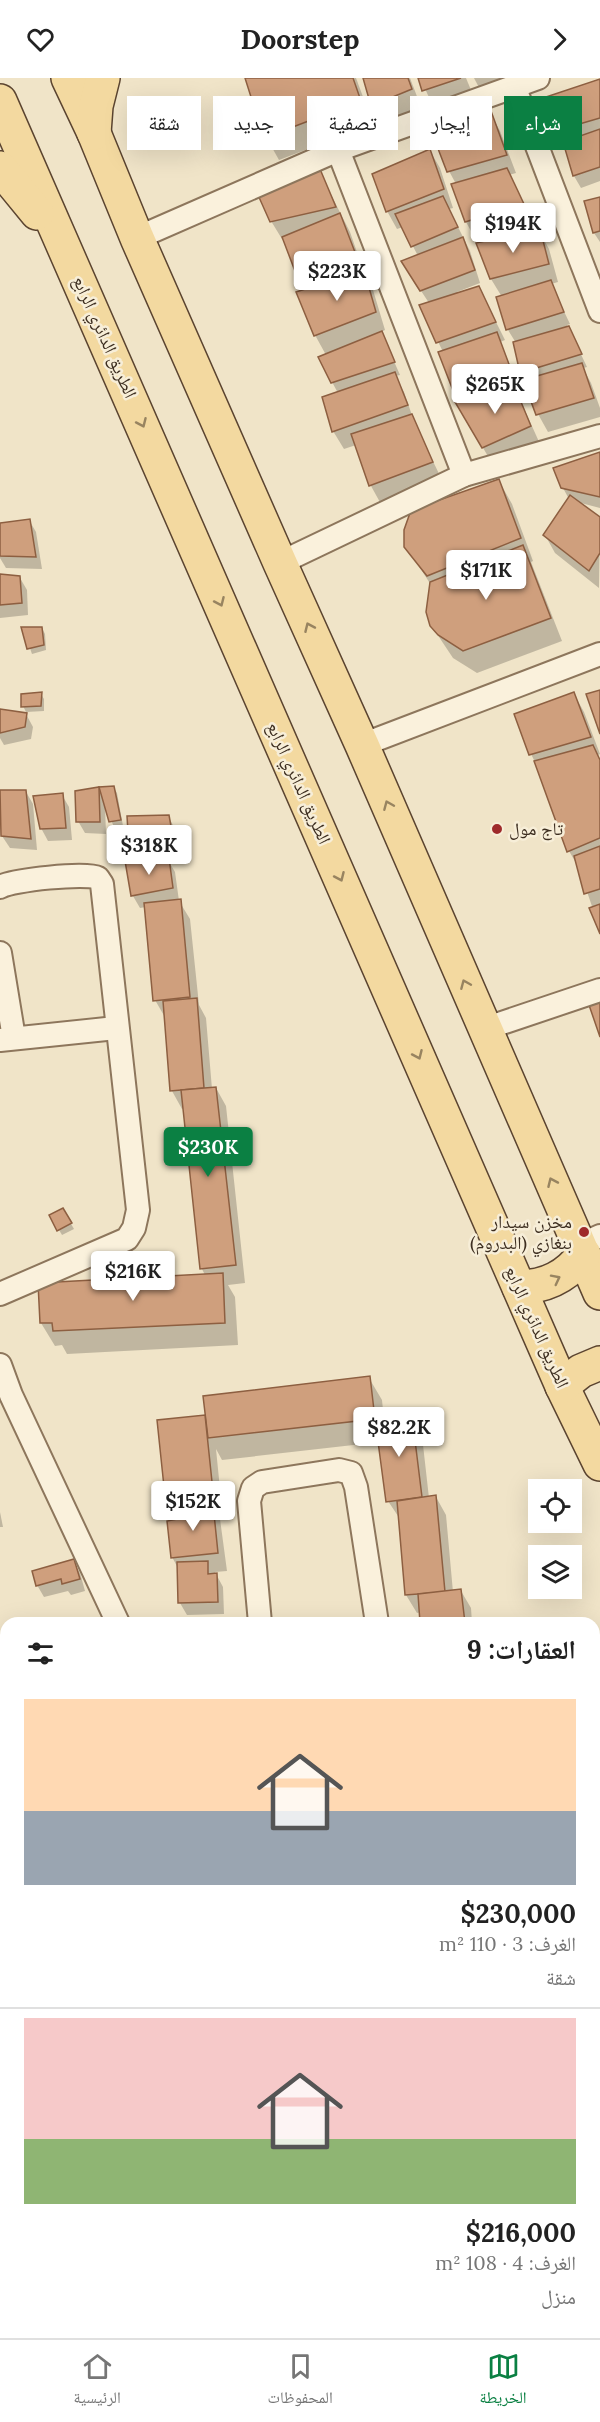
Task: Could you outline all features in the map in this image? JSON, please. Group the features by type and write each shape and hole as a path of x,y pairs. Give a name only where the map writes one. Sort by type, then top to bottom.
{"main road":[{"path":"68,78 94,132 137,238 362,745 484,1029 588,1245 600,1293"},
{"path":"94,132 96,106 103,78"},
{"name":"الطريق الدائري الرابع","path":"0,101 562,1386 600,1464"},
{"path":"0,168 16,184 70,257"},
{"path":"519,1287 532,1287 556,1280 567,1273 588,1245"},
{"path":"562,1386 581,1371 600,1364"}],"street":[{"path":"398,128 538,78"},
{"path":"514,86 600,311"},
{"path":"137,238 338,150 464,475"},
{"path":"280,562 464,475 600,436"},
{"path":"362,745 600,654"},
{"path":"0,887 15,882 85,875 98,878 102,884 106,904 116,1028 138,1210 131,1234 127,1239 0,1294"},
{"path":"0,953 7,1039 116,1028"},
{"path":"484,1029 600,990"},
{"path":"0,1365 5,1397 115,1617"},
{"path":"259,1617 249,1501 253,1488 262,1482 339,1470 351,1473 356,1487 375,1617"}],"building":[{"path":"245,78 353,78 359,96 307,96 307,122 295,126 295,96 251,96"},
{"path":"363,78 408,78 412,89 395,96 368,96"},
{"path":"418,78 461,78 422,91"},
{"path":"600,79 600,118 582,123 582,96 549,96"},
{"path":"492,114 507,155 447,172 439,150 492,150"},
{"path":"600,129 600,167 573,176 565,150 582,150 582,135"},
{"path":"430,150 444,189 386,212 372,174"},
{"path":"507,168 524,204 465,222 451,184"},
{"path":"320,169 336,207 270,222 258,195"},
{"path":"443,196 458,227 411,247 395,214"},
{"path":"600,197 600,231 593,233 584,201"},
{"path":"340,213 358,260 298,279 282,237"},
{"path":"540,229 549,264 490,279 476,243"},
{"path":"463,237 475,270 420,291 401,261"},
{"path":"364,270 376,312 314,336 296,292"},
{"path":"551,280 564,312 506,330 496,297"},
{"path":"479,286 496,322 436,343 419,305"},
{"path":"569,326 582,354 520,373 513,342"},
{"path":"382,331 395,362 331,383 318,357"},
{"path":"497,332 513,375 454,393 438,352"},
{"path":"582,363 594,398 536,415 523,380"},
{"path":"395,372 408,405 332,432 322,397"},
{"path":"514,385 531,426 482,448 455,402"},
{"path":"412,414 433,462 369,486 351,434"},
{"path":"600,452 600,497 561,488 553,468"},
{"path":"499,479 521,538 427,576 404,547 404,530 411,510"},
{"path":"570,495 600,517 600,553 589,571 543,535"},
{"path":"30,519 36,557 0,556 0,523"},
{"path":"523,545 551,618 463,651 438,635 430,626 426,612 430,582"},
{"path":"0,574 20,576 22,603 0,605"},
{"path":"21,627 42,627 44,645 27,649"},
{"path":"600,690 600,734 586,694"},
{"path":"42,692 41,706 21,707 21,694"},
{"path":"574,692 591,737 529,755 514,714"},
{"path":"0,709 27,713 25,727 0,733"},
{"path":"593,745 600,760 600,838 567,852 534,761"},
{"path":"114,786 121,820 109,822 99,787"},
{"path":"99,787 100,822 76,822 75,791"},
{"path":"0,790 26,790 31,839 1,836"},
{"path":"63,793 66,828 40,829 33,796"},
{"path":"169,815 174,843 129,849 127,816"},
{"path":"600,846 600,889 584,894 574,856"},
{"path":"169,858 173,888 131,896 125,861"},
{"path":"181,899 190,997 153,1001 144,903"},
{"path":"600,904 600,934 589,908"},
{"path":"197,998 204,1088 170,1091 163,1001"},
{"path":"600,1001 600,1037 589,1005"},
{"path":"216,1087 236,1265 200,1269 181,1090"},
{"path":"63,1208 72,1223 57,1231 49,1215"},
{"path":"223,1273 225,1323 53,1331 52,1323 40,1323 38,1283"},
{"path":"370,1376 375,1419 208,1438 203,1396"},
{"path":"205,1415 214,1501 166,1506 157,1420"},
{"path":"412,1416 422,1497 386,1502 375,1419"},
{"path":"436,1495 445,1592 405,1595 397,1501"},
{"path":"213,1504 218,1553 171,1558 167,1521 178,1519 177,1507"},
{"path":"74,1559 80,1579 62,1584 61,1579 36,1586 32,1571"},
{"path":"208,1561 208,1574 217,1573 218,1602 178,1603 177,1562"},
{"path":"461,1589 464,1617 420,1617 418,1594"}],"place":[{"name":"تاج مول","path":"497,829"},
{"name":"مخزن سيدار بنغازي (البدروم)","path":"584,1232"}]}
